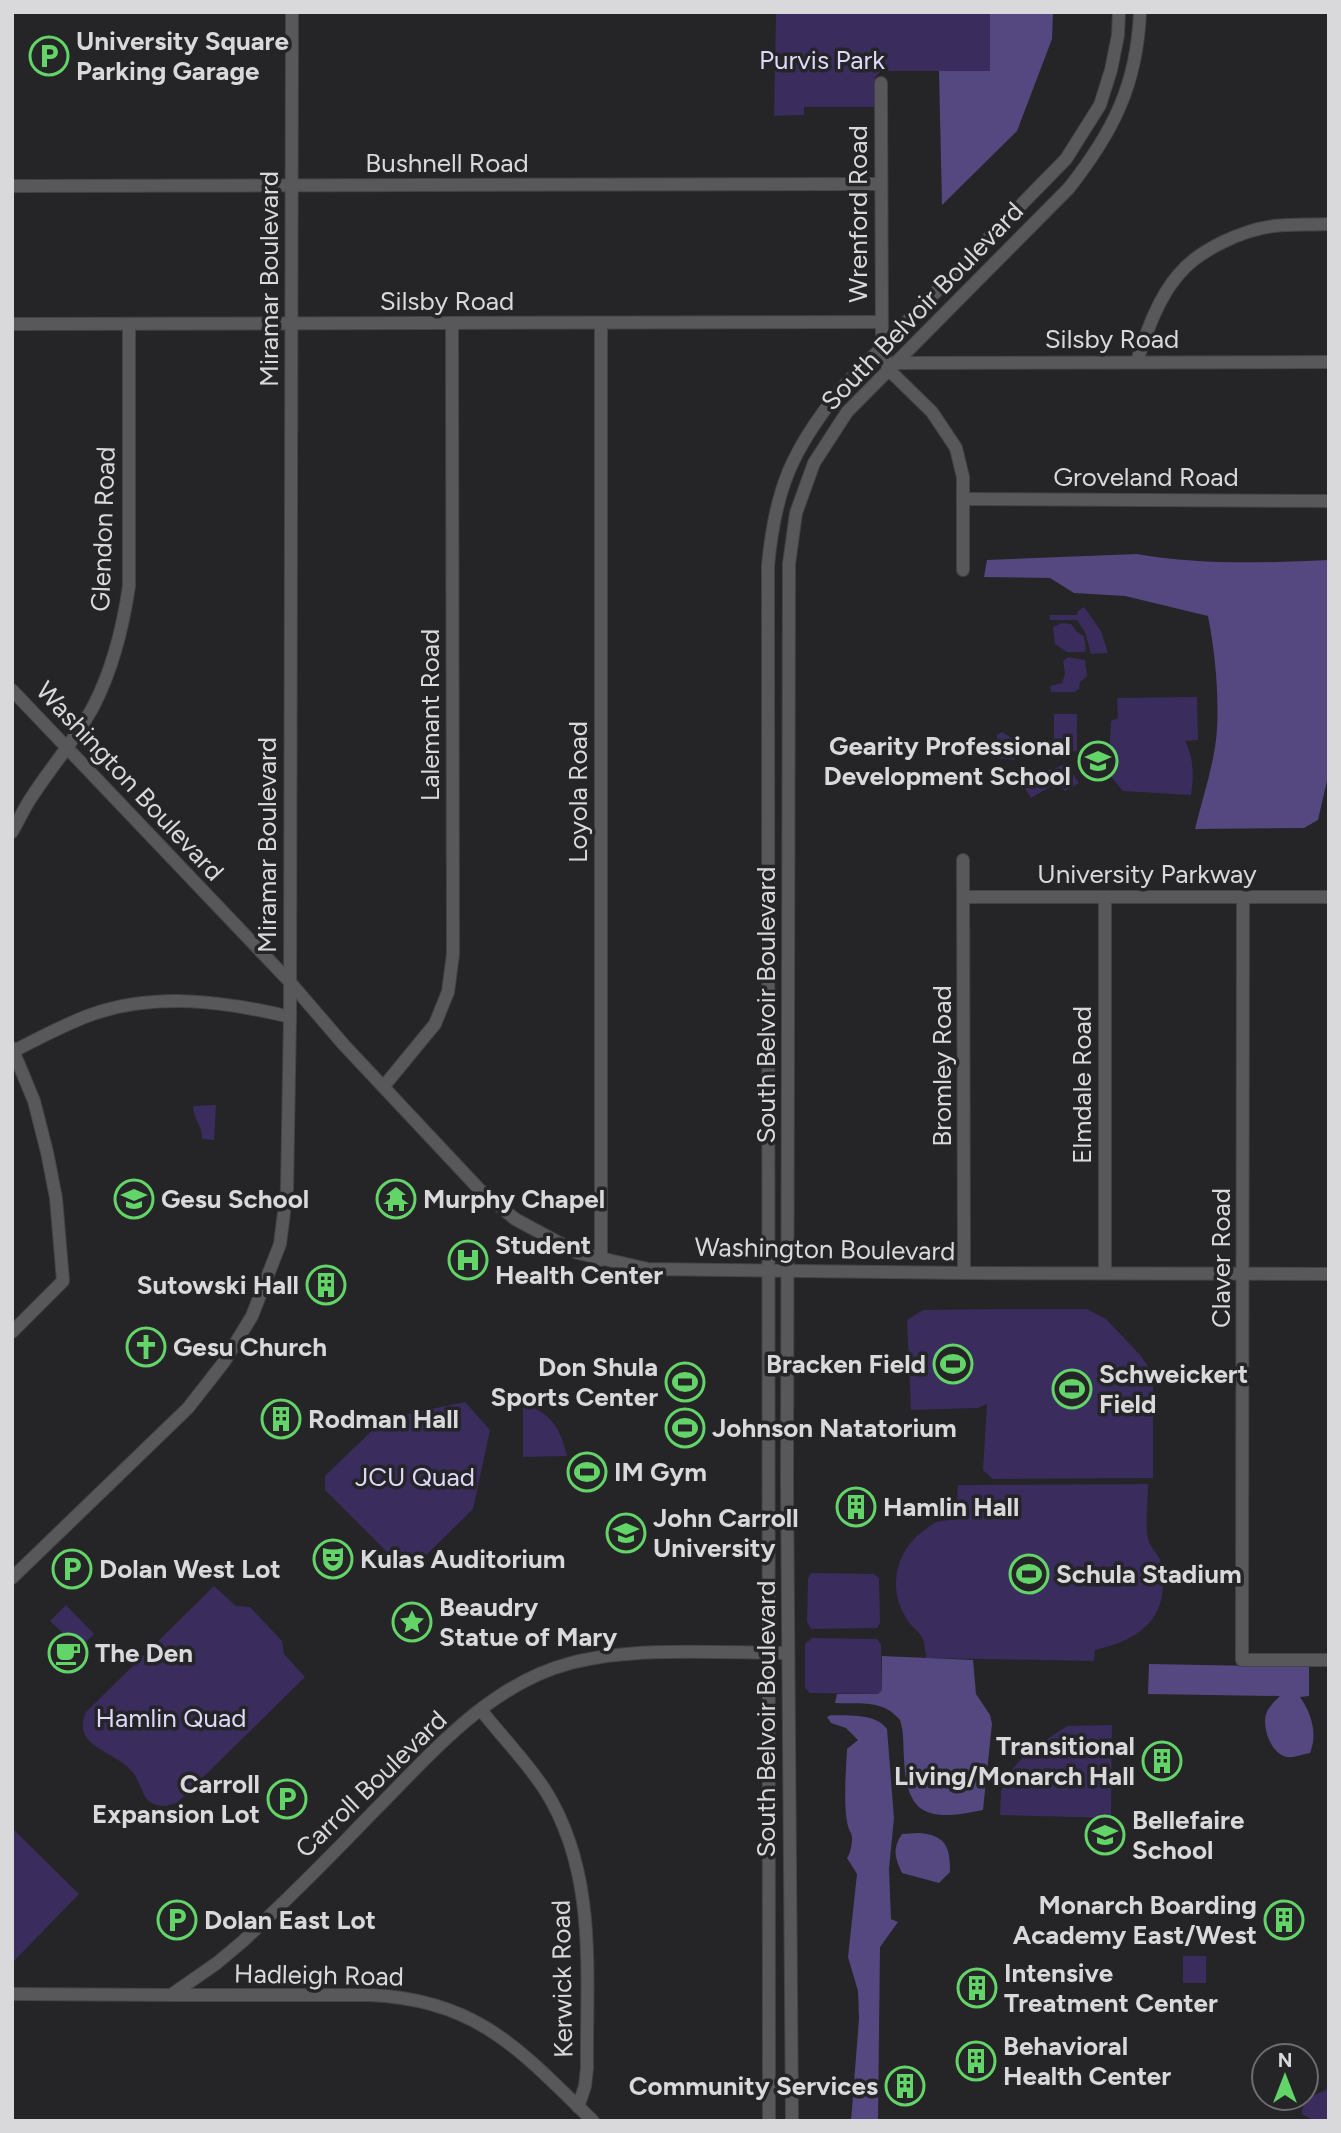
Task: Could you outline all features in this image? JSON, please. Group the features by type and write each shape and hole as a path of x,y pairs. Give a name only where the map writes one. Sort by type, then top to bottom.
{"street":[{"name":"Miramar Boulevard","path":"12,1578 188,1408 224,1362 252,1316 280,1244 286,1200 290,1017 292,12"},
{"name":"South Belvoir Boulevard","path":"769,2121 768,566 772,526 791,463 816,419 840,390 1066,159 1100,105 1111,70 1118,35 1119,12"},
{"name":"South Belvoir Boulevard","path":"792,2121 788,1653 788,801 789,564 796,513 814,463 847,412 1069,188 1091,160 1118,115 1124,99 1134,59 1140,12"},
{"name":"Wrenford Road","path":"881,83 882,348 892,366 950,436 963,471 963,570"},
{"name":"Bushnell Road","path":"12,186 881,184"},
{"path":"1137,361 1152,317 1179,273 1209,251 1251,231 1275,226 1329,224"},
{"name":"Silsby Road","path":"12,324 881,323"},
{"name":"Glendon Road","path":"12,832 33,795 68,749 95,704 115,654 124,620 129,586 129,324"},
{"name":"Lalemant Road","path":"384,1086 435,1024 448,992 453,954 452,324"},
{"name":"Loyola Road","path":"601,324 601,1260"},
{"name":"Silsby Road","path":"892,366 1137,361 1329,362"},
{"name":"Groveland Road","path":"964,499 1329,501"},
{"name":"Washington Boulevard","path":"12,690 289,981 344,1045 480,1190 514,1219 578,1253 648,1269 1329,1274"},
{"path":"769,800 788,801"},
{"name":"Bromley Road","path":"963,860 964,1273"},
{"name":"University Parkway","path":"964,897 1329,897"},
{"name":"Elmdale Road","path":"1105,897 1105,1273"},
{"name":"Claver Road","path":"1243,897 1242,1660 1329,1660"},
{"path":"12,1332 63,1281 56,1198 47,1152 34,1101 13,1050 90,1015 147,1002 210,1002 290,1017"},
{"name":"Carroll Boulevard","path":"171,1995 242,1942 453,1732 517,1684 569,1663 636,1653 788,1653"},
{"name":"Kerwick Road","path":"481,1710 544,1789 562,1824 581,1879 586,1907 587,2068 586,2086 578,2107"},
{"path":"12,1994 171,1995"},
{"name":"Hadleigh Road","path":"171,1995 369,1995 398,1997 438,2005 477,2021 500,2036 593,2121"}],"green space":[{"name":"Purvis Park","path":"776,12 990,12 990,71 881,71 875,77 875,107 804,107 804,115 774,116"},
{"path":"1084,607 1101,631 1108,653 1091,654 1085,632 1077,620 1050,620 1050,615 1077,615"},
{"path":"1062,623 1071,624 1084,636 1084,652 1067,652 1055,644 1053,627"},
{"path":"1068,657 1085,660 1087,676 1074,692 1051,692 1050,686 1062,683 1065,674 1063,661"},
{"path":"1197,697 1198,740 1185,741 1192,768 1191,795 1123,791 1108,773 1111,721 1118,718 1117,698"},
{"path":"1054,714 1077,714 1077,751 1054,751"},
{"path":"1002,732 1015,740 1015,760 997,758 997,735"},
{"path":"1066,763 1079,783 1065,791 1058,782 1031,798 1023,785 1049,769"},
{"path":"216,1105 214,1140 202,1139 193,1106"},
{"name":"Schweickert Field","path":"1087,1309 1106,1319 1141,1356 1151,1371 1153,1478 993,1479 983,1470 987,1404 978,1408 911,1410 907,1320 923,1310"},
{"name":"JCU Quad","path":"465,1402 490,1430 473,1509 412,1569 404,1569 325,1490 325,1476 384,1419"},
{"path":"525,1403 542,1412 554,1424 567,1456 523,1457"},
{"name":"IM Gym","path":"577,1455 598,1455 598,1488 577,1489"},
{"name":"Schula Stadium","path":"1148,1484 1148,1539 1160,1560 1163,1582 1157,1611 1140,1632 1095,1650 1094,1661 926,1658 924,1641 909,1623 900,1604 896,1580 898,1568 908,1546 916,1537 936,1522 956,1520 958,1485"},
{"path":"811,1573 874,1574 879,1578 880,1623 877,1628 811,1629 807,1622 808,1579"},
{"name":"Hamlin Quad","path":"214,1586 236,1606 250,1607 282,1641 284,1654 305,1677 177,1803 157,1805 147,1799 136,1777 126,1766 98,1748 84,1734 86,1712"},
{"path":"66,1605 94,1634 79,1649 50,1621"},
{"path":"812,1638 877,1639 881,1645 882,1690 878,1694 810,1693 805,1688 805,1644"},
{"path":"1112,1725 1111,1818 1000,1815 1001,1791 1013,1768 1028,1752 1067,1726"},
{"path":"12,1828 79,1894 12,1963"},
{"path":"1183,1956 1206,1956 1206,1983 1183,1983"},
{"path":"1329,2074 1329,2121 1314,2121 1302,2114 1320,2112 1320,2093 1328,2089"}],"shaded area":[{"path":"990,12 1053,12 1052,39 1017,131 942,205 939,71 990,71"},
{"path":"1137,554 1209,562 1329,560 1329,772 1318,820 1304,828 1195,829 1217,729 1216,672 1208,616 1125,596 1074,593 1050,578 984,577 987,560"},
{"path":"882,1656 973,1660 976,1694 990,1715 992,1724 983,1810 949,1815 924,1811 910,1793 906,1778 900,1720 879,1706 835,1703 837,1694 878,1694 882,1690"},
{"path":"1149,1664 1309,1667 1309,1696 1300,1697 1312,1723 1310,1753 1287,1757 1272,1746 1265,1720 1270,1706 1280,1696 1148,1694"},
{"path":"827,1717 869,1718 887,1729 894,1818 889,1869 891,1919 898,1922 880,1947 878,2121 851,2121 859,2019 858,1991 848,1957 857,1874 847,1858 852,1837 846,1818 845,1788 847,1749 858,1740 846,1728 831,1723"},
{"path":"902,1834 935,1836 947,1849 950,1872 939,1883 902,1873 896,1858 897,1844"}],"place":[{"name":"University Square Parking Garage","path":"49,56"},
{"name":"Gearity Professional Development School","path":"1098,761"},
{"name":"Gesu School","path":"134,1199"},
{"name":"Murphy Chapel","path":"396,1199"},
{"name":"Student Health Center","path":"468,1260"},
{"name":"Sutowski Hall","path":"326,1285"},
{"name":"Gesu Church","path":"146,1347"},
{"name":"Bracken Field","path":"953,1364"},
{"name":"Don Shula Sports Center","path":"685,1382"},
{"name":"Schweickert Field","path":"1072,1389"},
{"name":"Rodman Hall","path":"281,1419"},
{"name":"Johnson Natatorium","path":"685,1428"},
{"name":"IM Gym","path":"587,1472"},
{"name":"Hamlin Hall","path":"856,1507"},
{"name":"John Carroll University","path":"626,1533"},
{"name":"Kulas Auditorium","path":"333,1559"},
{"name":"Dolan West Lot","path":"72,1569"},
{"name":"Schula Stadium","path":"1029,1574"},
{"name":"Beaudry Statue of Mary","path":"412,1622"},
{"name":"The Den","path":"68,1653"},
{"name":"Transitional Living/Monarch Hall","path":"1162,1761"},
{"name":"Carroll Expansion Lot","path":"287,1799"},
{"name":"Bellefaire School","path":"1105,1835"},
{"name":"Dolan East Lot","path":"177,1920"},
{"name":"Monarch Boarding Academy East/West","path":"1284,1920"},
{"name":"Intensive Treatment Center","path":"977,1988"},
{"name":"Behavioral Health Center","path":"976,2061"},
{"name":"Community Services","path":"905,2086"}]}
